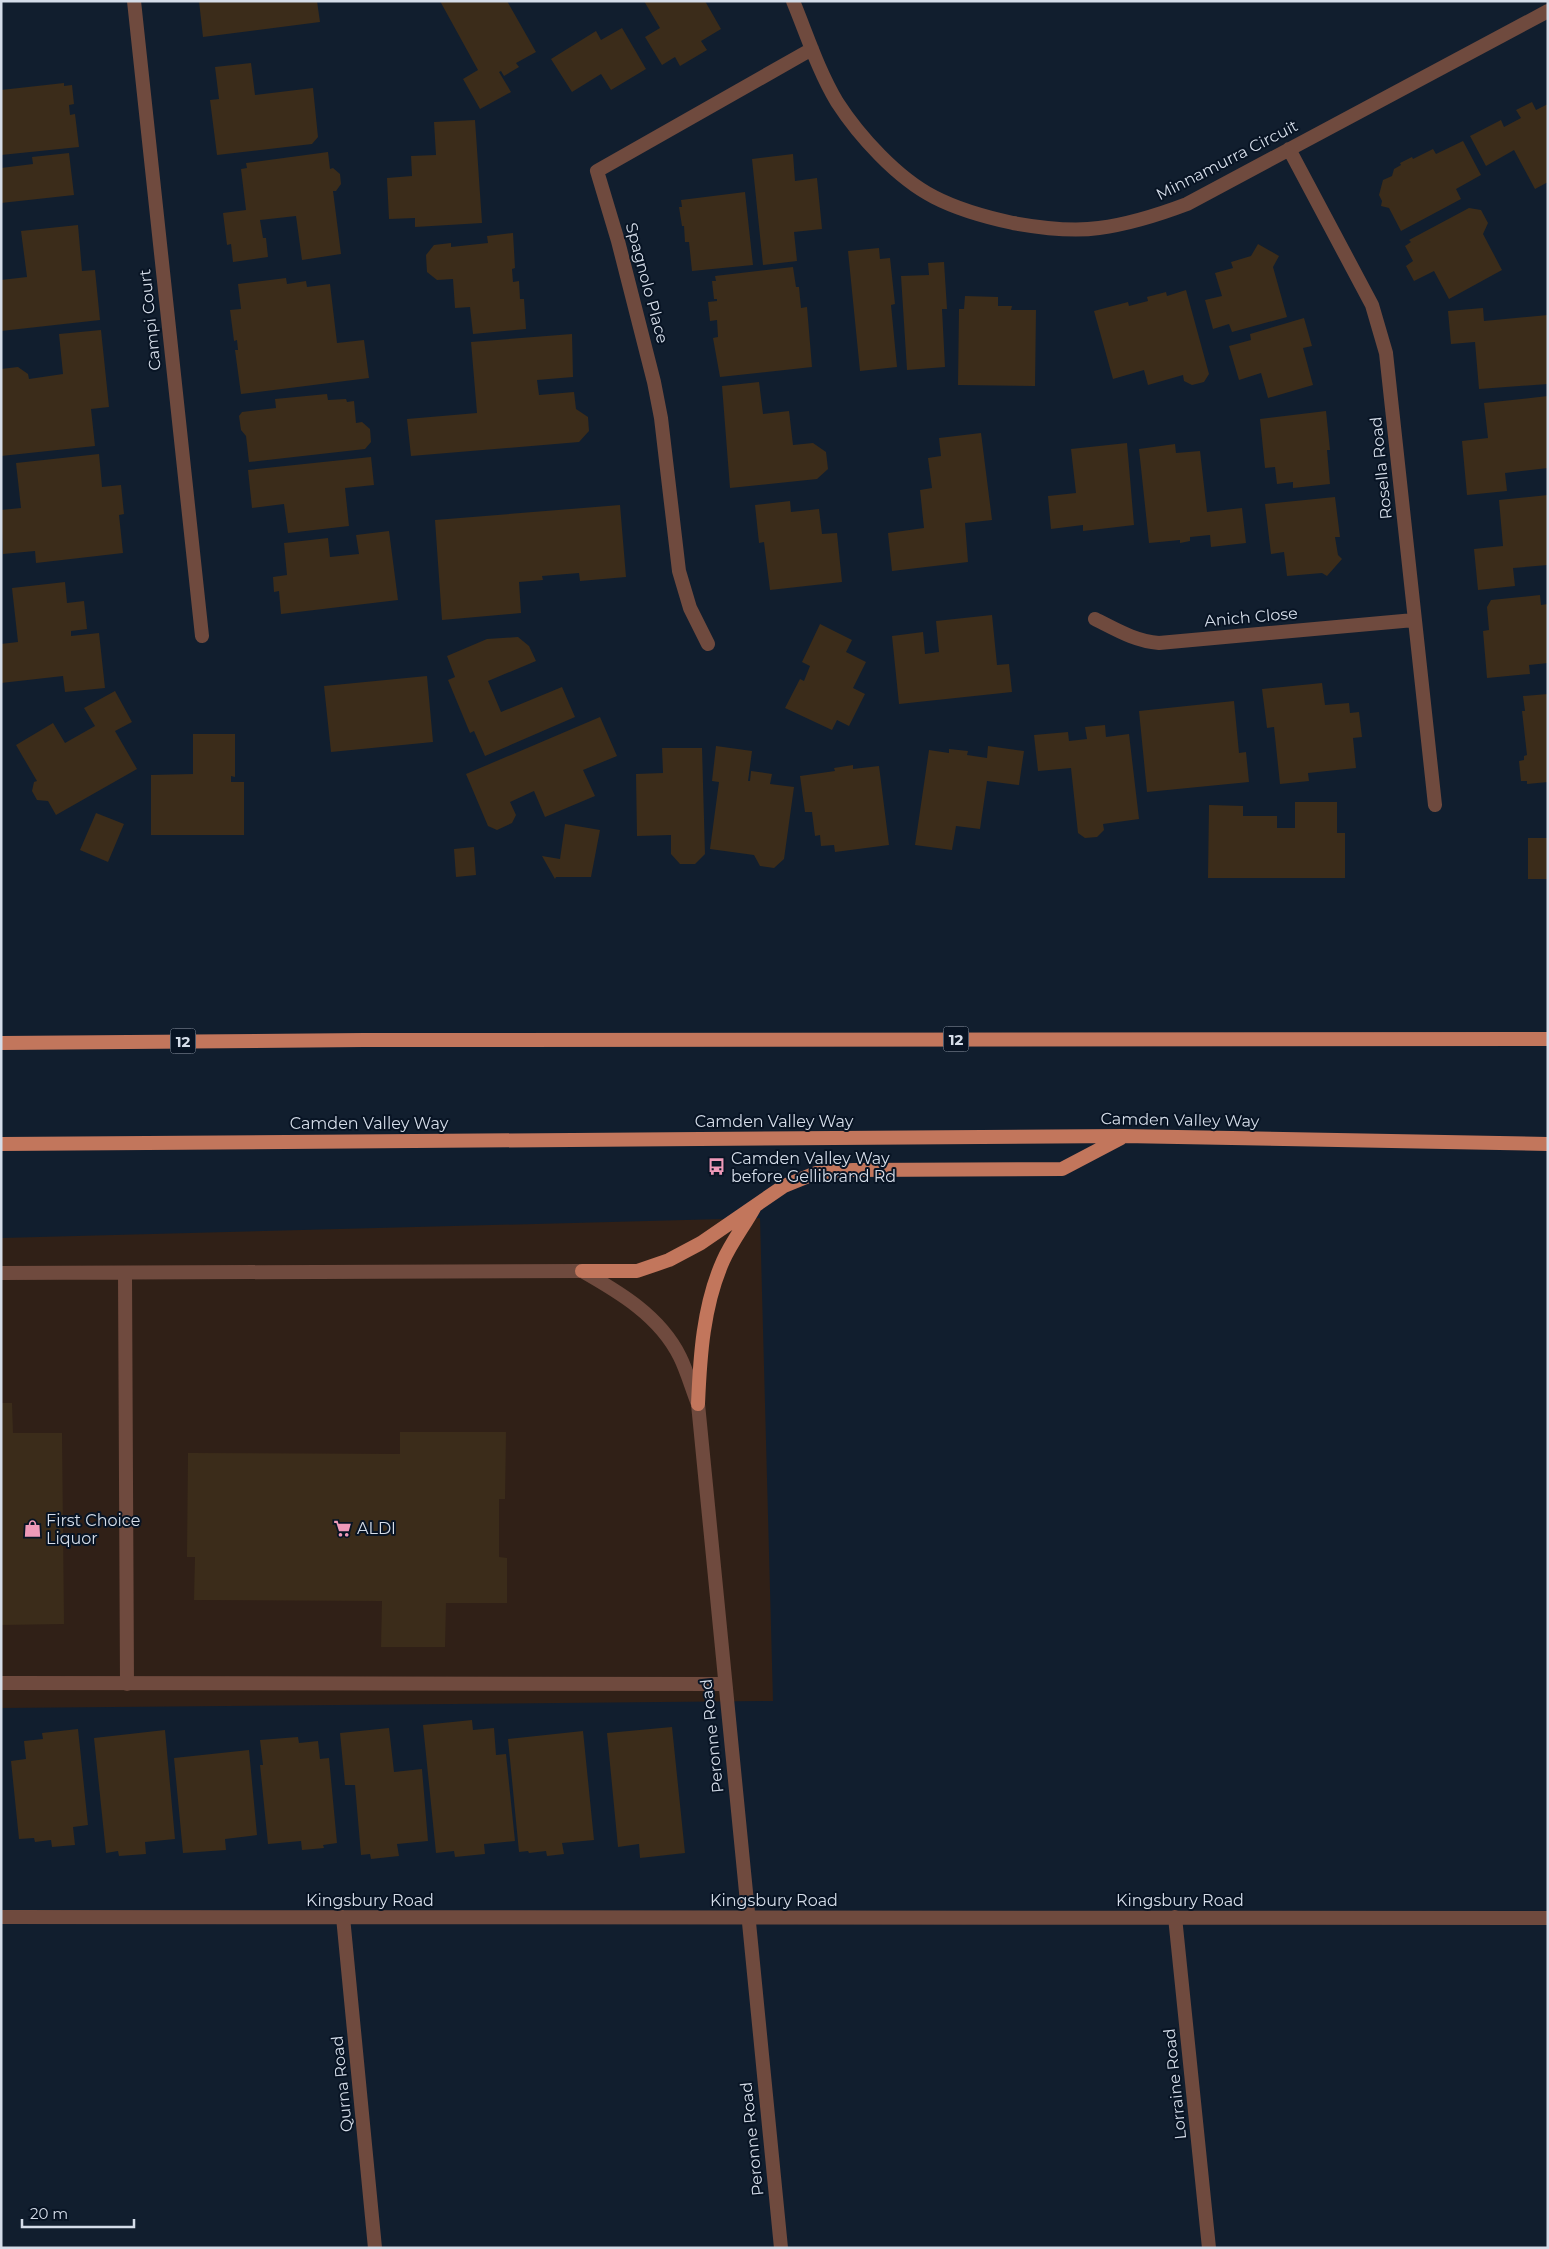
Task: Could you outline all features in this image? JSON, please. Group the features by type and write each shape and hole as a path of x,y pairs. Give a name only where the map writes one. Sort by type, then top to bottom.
{"main road":[{"name":"12","path":"1,1043 413,1040 1548,1039"},
{"name":"Camden Valley Way","path":"1,1144 1124,1136 1548,1144"},
{"path":"582,1271 637,1271 669,1260 701,1243 784,1186 816,1173 853,1170 1062,1169 1124,1136"},
{"path":"698,1404 701,1343 712,1295 723,1261 757,1204"}],"street":[{"name":"Campi Court","path":"134,1 202,636"},
{"name":"Minnamurra Circuit","path":"793,1 825,79 849,118 890,164 932,196 954,206 995,219 1036,228 1077,229 1099,228 1138,221 1187,204 1548,11"},
{"name":"Spagnolo Place","path":"708,644 683,590 661,418 654,382 618,241 597,171 812,49"},
{"name":"Rosella Road","path":"1289,150 1372,305 1386,353 1435,805"},
{"name":"Anich Close","path":"1095,619 1127,636 1144,642 1159,643 1414,620"},
{"path":"1,1272 125,1274 582,1271"},
{"name":"Peronne Road","path":"582,1271 614,1289 657,1322 680,1356 698,1404 724,1684 781,2248"},
{"path":"125,1274 128,1684"},
{"path":"1,1683 724,1684"},
{"name":"Kingsbury Road","path":"1,1917 1548,1918"},
{"name":"Qurna Road","path":"343,1917 375,2248"},
{"name":"Lorraine Road","path":"1175,1917 1209,2248"}],"shaded area":[{"path":"760,1218 773,1701 1,1708 1,1238"}],"building":[{"path":"199,1 317,1 320,22 203,37"},
{"path":"440,1 507,1 536,52 516,63 519,67 504,76 501,71 499,72 511,92 480,109 463,79 478,70"},
{"path":"644,1 705,1 721,29 701,41 707,50 680,66 675,57 662,65 645,37 660,28"},
{"path":"622,28 646,69 611,90 601,74 572,92 551,59 596,31 601,40"},
{"path":"251,63 255,95 313,88 318,137 312,144 217,155 210,100 219,99 215,67"},
{"path":"64,83 64,86 72,85 74,104 69,105 70,115 75,114 79,147 1,155 1,90"},
{"path":"1532,102 1536,110 1548,104 1548,182 1535,189 1514,150 1486,166 1470,136 1501,120 1504,127 1521,118 1516,110"},
{"path":"475,120 482,223 415,227 415,218 389,219 387,178 412,176 411,156 436,155 434,122"},
{"path":"1463,141 1481,175 1456,189 1461,199 1401,231 1389,208 1381,206 1382,201 1379,195 1383,180 1392,176 1394,169 1401,165 1400,163 1412,157 1413,159 1433,149 1436,154"},
{"path":"328,152 330,169 333,168 340,174 341,184 336,191 333,191 341,254 302,260 296,216 260,220 263,238 266,238 268,257 233,262 231,244 227,245 223,213 246,210 241,169 247,168 246,163"},
{"path":"69,153 74,195 1,203 1,168 33,164 32,157"},
{"path":"793,154 795,181 817,178 822,229 794,232 797,261 763,265 752,159"},
{"path":"745,192 753,265 692,271 689,242 685,242 684,226 682,226 679,207 682,207 681,200"},
{"path":"1469,208 1481,210 1488,223 1483,234 1502,270 1449,299 1434,271 1414,281 1406,266 1413,261 1405,246 1411,242 1409,240"},
{"path":"78,225 82,271 95,270 100,320 1,331 1,280 27,277 21,231"},
{"path":"513,233 515,268 512,269 513,282 519,281 520,299 524,299 526,329 473,334 470,307 455,308 453,279 437,280 427,272 426,255 434,245 451,243 451,247 488,243 487,236"},
{"path":"1258,244 1279,256 1273,267 1287,317 1232,332 1229,324 1213,329 1205,300 1222,296 1215,273 1233,268 1231,262 1251,256"},
{"path":"879,248 880,259 890,258 895,304 891,305 897,367 860,371 848,251"},
{"path":"944,262 947,309 942,309 945,367 907,370 901,276 929,275 928,263"},
{"path":"793,267 796,287 799,287 801,308 807,307 812,367 720,377 713,338 718,337 717,320 710,321 708,302 717,301 717,299 714,299 712,281 716,281 715,276"},
{"path":"286,278 287,284 306,281 307,287 330,284 337,343 364,340 369,378 241,394 235,350 238,350 237,340 234,341 230,310 241,309 238,284"},
{"path":"1186,290 1209,374 1204,382 1192,385 1184,381 1183,375 1148,385 1144,370 1113,379 1094,311 1128,302 1129,306 1148,301 1147,297 1166,292 1167,296"},
{"path":"965,296 998,297 998,306 1012,306 1011,310 1036,310 1035,386 958,385 959,309 964,309"},
{"path":"1483,308 1484,321 1548,315 1548,384 1479,389 1475,342 1451,344 1448,311"},
{"path":"1304,318 1312,346 1303,348 1313,385 1268,398 1261,373 1239,380 1229,346 1251,340 1250,334"},
{"path":"101,330 109,407 91,409 95,446 1,456 1,369 18,367 28,374 29,379 63,374 59,334"},
{"path":"572,334 573,377 537,380 539,395 574,392 576,409 588,417 589,431 579,442 411,456 407,419 477,413 471,342"},
{"path":"759,382 763,414 789,411 793,445 813,443 826,452 828,469 817,479 730,488 722,386"},
{"path":"327,394 328,400 346,399 347,402 354,401 356,423 362,422 370,429 371,442 365,449 249,462 246,436 241,430 239,416 242,412 276,408 275,399"},
{"path":"1548,396 1548,468 1505,473 1507,491 1467,495 1462,441 1488,438 1484,403"},
{"path":"1326,411 1330,450 1327,450 1330,484 1293,488 1293,482 1277,484 1275,467 1265,468 1260,419"},
{"path":"981,433 992,520 965,523 968,562 892,571 888,533 924,528 920,490 932,488 928,458 941,456 939,438"},
{"path":"1127,443 1134,525 1083,531 1083,525 1051,529 1048,496 1076,493 1071,449"},
{"path":"1175,444 1176,453 1200,451 1207,512 1242,508 1246,543 1211,547 1210,535 1190,537 1190,541 1180,543 1180,540 1149,543 1139,449"},
{"path":"99,454 102,487 121,485 124,514 119,515 123,553 36,563 35,551 3,554 1,510 21,508 16,463"},
{"path":"371,457 374,485 345,488 349,526 288,533 284,504 252,508 248,470"},
{"path":"1548,495 1548,565 1513,568 1515,586 1478,590 1474,549 1503,546 1499,500"},
{"path":"1335,497 1340,537 1335,537 1338,555 1342,559 1327,576 1322,573 1287,576 1284,552 1271,554 1265,504"},
{"path":"790,501 791,512 819,509 822,534 837,533 842,582 770,590 764,542 759,543 755,505"},
{"path":"620,505 626,577 580,581 579,573 542,576 543,580 519,582 521,613 442,620 435,520"},
{"path":"389,531 398,600 281,614 279,591 274,592 273,577 287,575 284,543 328,538 330,557 359,554 356,535"},
{"path":"65,582 67,603 84,601 87,629 71,631 71,636 99,633 105,688 65,692 63,676 1,683 1,644 18,642 12,588"},
{"path":"1540,595 1541,605 1548,604 1548,663 1529,665 1530,674 1487,678 1483,631 1489,630 1487,607 1491,600"},
{"path":"992,615 997,665 1009,664 1012,692 899,704 892,636 923,632 925,654 939,652 936,621"},
{"path":"820,624 852,640 846,652 866,662 853,688 865,694 849,726 837,720 832,730 785,708 800,679 804,681 810,666 802,662"},
{"path":"518,637 529,646 536,661 488,681 501,712 562,687 575,717 485,756 474,731 470,733 448,680 455,677 447,656 487,639"},
{"path":"427,676 433,742 331,752 324,686"},
{"path":"1322,683 1325,705 1349,703 1350,713 1359,712 1362,737 1353,738 1356,768 1308,773 1309,781 1280,784 1274,727 1267,728 1262,689"},
{"path":"115,691 132,722 115,731 137,769 56,815 48,801 37,800 32,791 34,782 37,781 16,745 53,723 65,743 95,726 84,708"},
{"path":"1548,694 1548,782 1527,784 1527,781 1521,781 1519,761 1524,760 1524,756 1527,755 1522,711 1525,711 1523,696"},
{"path":"1234,701 1239,753 1246,752 1249,782 1147,792 1139,711"},
{"path":"600,717 617,756 583,770 595,796 545,817 534,791 510,802 516,815 512,823 497,830 488,826 466,774"},
{"path":"1105,725 1106,737 1129,734 1139,819 1103,824 1104,830 1097,837 1085,838 1078,833 1071,768 1038,771 1034,735 1068,732 1069,741 1087,739 1085,727"},
{"path":"193,734 235,734 235,777 231,776 231,782 244,782 244,835 151,835 151,775 193,774"},
{"path":"716,746 752,751 748,781 750,781 751,771 772,774 770,784 794,787 784,859 774,868 760,866 754,855 710,849 719,782 712,781"},
{"path":"988,746 1024,751 1019,785 987,781 980,829 956,826 952,850 915,845 929,750 949,753 949,749 968,751 967,755 987,758"},
{"path":"662,748 702,748 705,854 695,864 680,864 671,854 671,835 637,836 636,774 663,773"},
{"path":"853,765 853,769 879,766 889,845 835,852 834,845 821,846 820,835 815,836 812,812 805,812 800,776 835,771 834,768"},
{"path":"1295,802 1337,802 1337,833 1345,833 1345,878 1208,878 1209,805 1243,806 1243,816 1277,816 1277,828 1295,828"},
{"path":"96,813 124,824 108,862 80,850"},
{"path":"565,824 600,830 591,877 556,877 555,879 542,856 560,859"},
{"path":"1528,838 1548,838 1548,879 1528,879"},
{"path":"474,847 476,875 456,877 454,849"},
{"name":"First Choice Liquor","path":"1,1403 12,1403 13,1433 62,1433 64,1624 1,1625"},
{"name":"ALDI","path":"400,1432 506,1432 505,1499 499,1499 499,1557 507,1558 507,1603 446,1603 445,1647 381,1647 382,1601 194,1600 195,1557 187,1557 188,1453 400,1454"},
{"path":"472,1720 473,1730 494,1728 496,1755 506,1754 515,1841 484,1844 485,1854 455,1857 454,1851 436,1853 423,1725"},
{"path":"672,1727 685,1853 640,1858 639,1844 618,1847 607,1733"},
{"path":"389,1728 394,1772 422,1769 428,1841 397,1844 399,1856 371,1859 370,1854 361,1855 355,1785 345,1785 340,1733"},
{"path":"78,1729 88,1825 73,1827 75,1845 52,1847 51,1840 35,1842 34,1838 19,1839 11,1761 26,1759 24,1741 43,1739 42,1733"},
{"path":"165,1730 175,1839 145,1842 146,1854 119,1856 118,1851 106,1853 94,1738"},
{"path":"583,1731 594,1840 562,1843 564,1854 547,1856 546,1851 519,1852 508,1739"},
{"path":"298,1737 299,1743 318,1741 320,1759 329,1758 337,1843 323,1845 324,1848 302,1850 301,1841 268,1844 260,1765 263,1765 260,1740"},
{"path":"249,1750 257,1835 225,1839 226,1850 183,1853 174,1758"}],"place":[{"name":"Camden Valley Way before Gellibrand Rd","path":"717,1167"},
{"name":"ALDI","path":"343,1528"},
{"name":"First Choice Liquor","path":"32,1529"}]}
